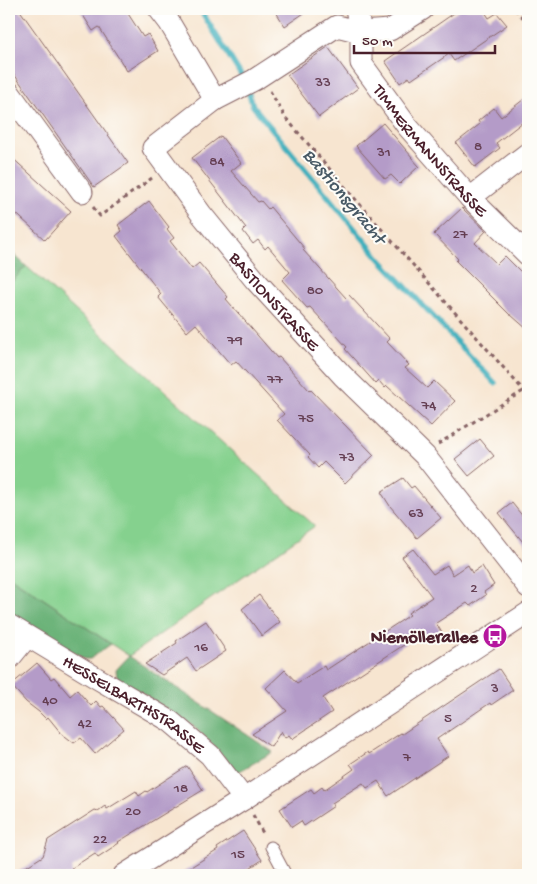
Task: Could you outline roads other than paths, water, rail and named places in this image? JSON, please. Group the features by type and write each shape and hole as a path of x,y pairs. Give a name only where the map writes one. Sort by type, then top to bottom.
{"street":[{"path":"159,9 169,22 215,100 252,80 337,26 361,32 390,30 423,9"},
{"name":"TIMMERMANNSTRASSE","path":"356,9 361,32 360,63 407,126 470,198 528,255"},
{"path":"9,92 82,192"},
{"name":"BASTIONSTRASSE","path":"215,100 153,148 202,215 256,281 343,376 422,453 528,587"},
{"path":"470,198 528,153"},
{"path":"124,875 528,614"},
{"name":"HESSELBARTHSTRASSE","path":"9,625 170,721 210,755 244,799"},
{"path":"9,659 27,637"}],"lane":[{"path":"271,847 286,875"}],"waterway":[{"name":"Bastionsgracht","path":"200,9 244,80 253,106 379,258 495,383"}],"place":[{"name":"Niemöllerallee","path":"495,636"}]}
